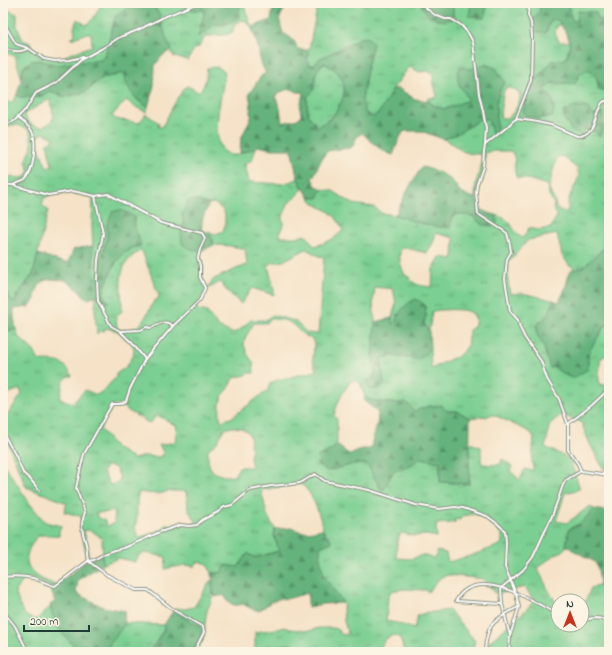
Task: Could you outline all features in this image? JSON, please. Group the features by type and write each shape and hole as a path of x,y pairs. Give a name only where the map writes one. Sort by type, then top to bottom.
{"street":[{"path":"3,23 16,44 28,48 44,59 55,61 69,60 86,56 101,49 120,37 198,3"},
{"path":"424,3 435,15 445,19 452,19 460,25 468,32 473,42 479,94 486,128 482,167 476,192 478,214 507,233 511,252 507,259 505,279 510,311 518,320 525,338 541,361 547,379 559,399 568,424 568,450 578,464 581,472"},
{"path":"485,145 516,119 531,80 532,37 531,23 528,15 529,3"},
{"path":"3,48 12,51 26,51 28,48"},
{"path":"3,129 26,109 36,93 56,83 86,56"},
{"path":"516,119 532,120 551,125 581,137 596,123 601,104 604,101 609,100"},
{"path":"12,185 24,180 30,170 33,157 34,143 32,130 17,118"},
{"path":"3,174 7,185 3,193"},
{"path":"3,184 48,195 73,191 94,196 108,194 112,195 123,203 162,223 202,233 205,238 198,258 200,277 205,288 200,300 173,326 145,359 130,389 126,401 120,404 112,404 84,454 76,488 85,512 81,523 88,561 107,575 130,588 136,590 148,590 175,611 203,627 204,632 194,652"},
{"path":"94,196 103,234 98,260 98,300 111,326 120,331 145,359"},
{"path":"120,331 141,330 146,327 151,328 163,322 168,322 173,326"},
{"path":"568,424 609,389"},
{"path":"3,433 16,456 22,473 30,478 39,490"},
{"path":"510,636 506,614 502,604 502,588 522,570 533,557 552,516 566,480 581,472 609,475"},
{"path":"3,577 19,576 35,578 46,584 55,586 88,561 124,548 160,532 181,525 196,525 224,507 232,506 250,490 300,483 315,474 326,481 369,490 416,505 439,509 455,507 487,516 498,524 505,531 505,567 516,594 518,607 510,636 509,652"},
{"path":"502,604 456,601 460,594 464,591 480,585 492,585 534,601 550,610"},
{"path":"485,652 486,639 490,627 499,618 518,607"},
{"path":"3,611 14,626 28,652"},
{"path":"590,618 597,618 609,622"}],"green space":[{"path":"102,3 117,5 124,3 190,3 193,10 205,10 199,36 214,25 226,24 238,18 240,3 243,3 251,26 244,20 239,21 234,27 233,32 204,38 199,47 194,49 188,60 174,57 166,38 159,14 154,6 115,17 106,52 101,60 57,65 38,60 23,67 21,77 15,56 3,54 3,8 17,14 17,27 23,40 31,43 31,49 52,59 60,60 67,55 92,46 91,33 71,39 75,34 74,27 77,19 86,25 93,19"},
{"path":"190,3 240,3 239,18 226,24 214,25 198,37 205,10 192,10"},
{"path":"276,3 288,3 280,17 283,33 294,41 297,49 306,50 309,53 307,58 309,65 314,65 320,58 348,46 359,38 368,37 373,43 367,68 362,101 365,112 373,117 379,113 393,89 399,89 415,99 428,101 439,108 446,109 468,100 458,81 460,67 471,69 484,64 496,68 505,82 497,99 497,131 492,134 488,119 479,119 455,135 443,139 421,131 404,131 399,139 393,155 380,149 362,133 357,137 353,146 350,148 330,150 326,153 312,178 315,185 322,189 318,198 309,197 298,179 291,149 272,149 258,146 240,153 241,139 252,115 250,114 251,104 249,94 261,76 266,73 261,63 257,42 251,26 271,20 273,7","holes":["323,63 330,66 340,75 343,80 344,92 334,115 316,128 314,121 308,115 307,97 311,94 314,88 317,71","292,89 297,92 302,92 303,94 300,108 301,115 298,119 282,123 280,108 275,96 285,90"]},
{"path":"318,3 419,3 430,17 453,19 453,3 471,3 470,13 475,18 485,18 485,3 535,3 539,5 540,11 550,22 554,19 559,21 561,25 558,25 555,32 559,42 570,42 566,59 552,61 531,86 523,111 551,83 562,84 588,70 595,74 598,85 609,91 609,250 604,248 583,267 573,270 573,266 569,265 562,255 557,234 528,240 508,263 508,282 510,294 522,293 553,300 549,315 537,324 537,334 543,345 551,368 553,367 569,377 588,369 588,353 604,327 609,323 609,353 600,359 599,378 600,384 609,386 609,479 590,444 581,422 561,415 551,423 548,429 545,447 570,459 580,489 565,493 556,521 567,523 590,506 594,509 579,524 569,529 566,546 563,551 556,554 537,568 550,593 550,633 590,633 589,593 591,588 600,584 601,592 609,597 609,614 607,619 609,621 609,652 488,652 488,643 526,610 534,601 525,587 496,594 483,579 449,575 441,577 428,592 425,590 405,589 391,591 388,598 386,621 414,629 418,615 427,611 428,613 449,610 475,641 472,652 404,652 400,637 393,635 385,639 381,647 369,650 370,652 291,652 298,647 275,646 268,652 255,652 255,632 285,627 309,631 319,628 334,628 339,631 340,634 348,635 344,621 344,606 326,580 320,562 320,547 332,541 322,529 323,527 308,491 300,484 261,490 267,515 275,529 274,536 279,551 260,556 239,566 218,573 212,573 206,563 197,562 195,566 185,565 165,569 166,557 146,553 140,554 135,562 119,558 103,564 102,539 94,532 84,530 89,558 86,560 85,548 80,529 81,516 64,512 67,503 26,487 3,432 3,421 22,394 20,389 9,393 3,400 3,332 16,329 18,336 34,351 39,361 58,362 69,370 72,376 69,376 63,382 60,399 73,403 85,390 97,395 116,377 116,374 126,367 133,356 134,350 133,345 118,331 105,328 105,330 102,332 100,330 97,334 95,310 96,295 104,302 108,302 103,295 112,269 120,257 125,253 132,248 141,246 135,227 134,217 107,225 107,238 101,259 99,275 94,280 92,227 93,197 62,193 44,198 42,205 48,210 33,274 17,295 15,303 10,298 3,279 3,170 10,177 22,178 26,176 29,171 26,162 32,146 30,132 28,129 18,125 11,125 3,132 3,95 10,103 14,101 17,94 19,97 39,97 50,91 65,97 86,92 97,82 107,77 124,73 137,100 148,107 146,112 126,100 112,116 116,119 139,123 146,114 159,123 158,127 162,127 185,87 188,86 198,92 203,87 207,68 218,67 225,72 217,130 219,141 223,150 230,155 233,155 256,148 252,160 245,165 249,182 283,184 298,179 303,189 288,204 282,219 284,222 280,233 281,237 297,237 306,235 314,246 330,240 343,230 334,216 314,203 309,197 318,198 322,189 333,191 353,204 374,207 381,213 395,215 423,224 452,217 457,214 473,216 497,223 496,215 507,220 516,233 523,238 529,228 538,230 551,228 557,215 553,208 554,204 549,195 547,185 528,179 517,178 514,157 511,151 492,151 485,153 477,199 475,198 475,186 481,165 482,154 465,152 443,139 471,125 479,119 497,118 497,99 505,82 484,64 471,69 459,85 466,94 468,100 447,108 438,108 428,101 429,98 435,98 437,96 433,73 428,71 420,72 409,67 393,89 379,113 373,117 365,113 362,101 367,68 373,44 359,38 324,57 314,65 308,65 307,58 309,53 306,50 309,50","holes":["505,88 517,91 520,99 516,109 508,118 501,118 500,114","50,99 54,117 50,122 42,127 38,127 30,123 24,114","603,112 599,137 594,131 591,130 571,130 569,126","44,133 54,138 54,140 47,143 52,165 47,168 36,137","560,156 565,157 575,167 579,175 569,199 568,211 564,212 556,209 549,188 555,162","196,200 209,204 214,203 222,209 225,214 225,225 223,231 216,234 209,232 214,245 245,249 247,265 214,279 208,287 206,287 203,279 203,265 200,252 181,232 184,224 182,215","436,233 454,238 453,259 440,257 433,269 432,287 422,286 413,282 405,275 401,265 400,254 402,247 427,253 433,243","306,249 324,257 318,334 307,333 295,321 272,315 266,320 251,320 238,331 232,333 218,327 207,312 198,310 196,307 206,290 220,282 241,304 252,288 274,295 268,266 270,263 283,261","142,251 159,296 153,303 142,323 136,327 120,330 117,327 116,317 122,311 121,278 126,263","375,287 393,289 396,303 392,324 395,323 398,314 426,315 424,323 429,332 432,311 463,310 473,314 475,318 474,327 469,330 467,347 456,358 453,358 431,369 430,348 419,360 394,356 381,358 383,373 370,390 371,380 375,372 373,356 375,322 373,302","271,319 286,321 291,323 306,336 312,339 314,344 313,360 316,371 277,380 270,384 268,390 231,418 221,421 220,404 231,381 249,373 254,373 253,362 247,354 244,344 245,338 254,323 267,323","352,380 356,381 361,385 367,399 385,402 406,402 414,411 429,406 438,406 447,411 457,411 470,418 486,417 492,414 530,432 534,437 532,460 533,471 525,469 520,480 510,471 512,466 502,459 501,464 482,464 481,447 470,443 469,484 440,482 440,462 421,458 402,470 395,471 367,464 354,464 327,471 318,457 337,445 337,419 334,416 346,388","113,405 122,405 128,411 149,424 157,415 177,426 175,442 159,445 163,452 159,457 144,456 134,459 116,448 100,429","231,427 243,429 248,433 251,441 250,446 252,448 250,457 252,467 239,467 234,476 224,476 215,473 210,467 209,462 208,451 216,443 225,429","106,466 112,466 116,469 120,478 118,483 110,485 103,472","167,491 186,492 189,510 196,522 194,524 186,523 171,527 166,524 163,529 139,538 135,528 137,518 137,498 139,492 153,494","115,510 114,523 107,526 104,520 97,517 96,513","478,515 502,534 502,542 500,545 448,562 446,553 438,551 434,558 422,555 411,559 396,558 397,542 400,534 403,533 413,536 426,535 437,537 437,524 453,523 457,519 460,520 462,516"]},
{"path":"419,3 453,3 453,19 437,20 433,18"},
{"path":"471,3 477,7 480,3 485,3 485,18 469,16"},
{"path":"535,3 568,3 570,15 574,22 577,20 578,11 596,12 598,19 601,20 609,18 609,91 598,89 596,78 588,70 579,75 575,84 551,83 545,90 550,96 554,105 552,117 537,119 525,115 523,111 531,86 552,61 566,59 569,42 567,35 559,21 554,19 550,22 546,33 537,32 534,28 533,20 540,11 539,5"},
{"path":"568,3 609,3 609,18 601,20 579,11 577,20 574,22 570,16"},
{"path":"151,4 159,14 166,38 172,50 163,55 155,65 154,85 148,107 131,93 123,73 107,77 97,82 86,92 65,97 50,91 39,97 19,97 17,94 23,67 31,61 38,60 57,65 101,60 106,52 115,17 128,7"},
{"path":"323,63 338,73 344,85 344,92 342,100 333,115 316,128 314,121 308,115 307,97 311,94 314,88 317,71"},
{"path":"574,106 588,108 594,116 603,112 603,130 599,137 597,133 586,128 581,135 575,133 571,129 564,119 563,112"},
{"path":"422,167 434,170 445,176 454,183 460,193 477,199 483,210 496,215 497,223 492,226 486,225 479,222 473,216 457,214 452,217 450,228 429,225 395,215 411,184"},
{"path":"196,200 209,204 202,220 202,231 209,232 214,245 201,251 191,249 182,244 181,232 184,224 182,215 188,201"},
{"path":"120,210 129,213 134,217 135,227 141,246 132,248 125,253 120,257 112,269 103,295 109,302 104,302 96,295 89,299 82,295 80,291 65,280 50,279 43,281 39,286 35,294 35,299 29,307 14,309 16,329 3,332 3,279 10,298 15,303 17,295 33,274 38,254 65,263 68,262 74,249 92,246 94,280 99,275 101,259 107,238 107,225 112,212"},
{"path":"604,248 609,250 609,323 604,327 588,353 588,369 574,378 569,377 553,367 550,369 543,345 537,334 537,324 549,315 553,300 559,302 565,289 570,271 583,267"},
{"path":"416,299 425,305 426,315 424,323 429,332 430,348 419,360 394,356 381,358 384,385 378,389 370,390 366,381 373,378 375,372 373,356 375,322 392,318 392,324 395,323 403,308"},
{"path":"365,397 373,401 396,403 406,402 414,411 429,406 441,405 447,411 457,411 470,418 469,484 440,482 440,462 421,458 402,470 394,471 382,492 367,464 354,464 327,471 317,464 320,460 317,457 331,450 337,445 350,455 362,449 371,449 378,416 377,411 364,401"},
{"path":"3,463 30,504 45,522 62,526 59,530 59,536 38,536 28,552 27,558 28,565 35,575 55,584 50,587 35,580 25,578 15,591 20,606 24,614 37,619 50,607 56,625 80,652 3,652"},
{"path":"594,509 609,512 609,597 601,592 598,569 595,562 566,546 569,529 579,524"},
{"path":"294,528 303,532 322,529 332,542 320,547 321,565 326,578 343,603 322,604 308,608 308,593 286,599 281,598 271,602 259,611 243,604 234,605 228,601 224,595 215,597 213,595 212,573 221,573 226,565 238,567 248,553 255,558 279,551 274,536 275,529"},
{"path":"102,553 103,564 78,580 76,593 103,607 125,611 125,623 108,647 107,652 80,652 56,625 50,607 51,604 55,602 50,587 71,574 89,558 91,559"},
{"path":"211,580 213,595 206,613 202,643 195,652 192,652 200,638 197,624 173,611 175,608 184,609 194,607"},
{"path":"173,611 203,629 200,638 192,652 150,652 164,630 164,625"},
{"path":"125,623 164,625 164,629 150,652 107,652 108,647"},
{"path":"291,644 298,647 291,652 268,652 275,646"}]}
